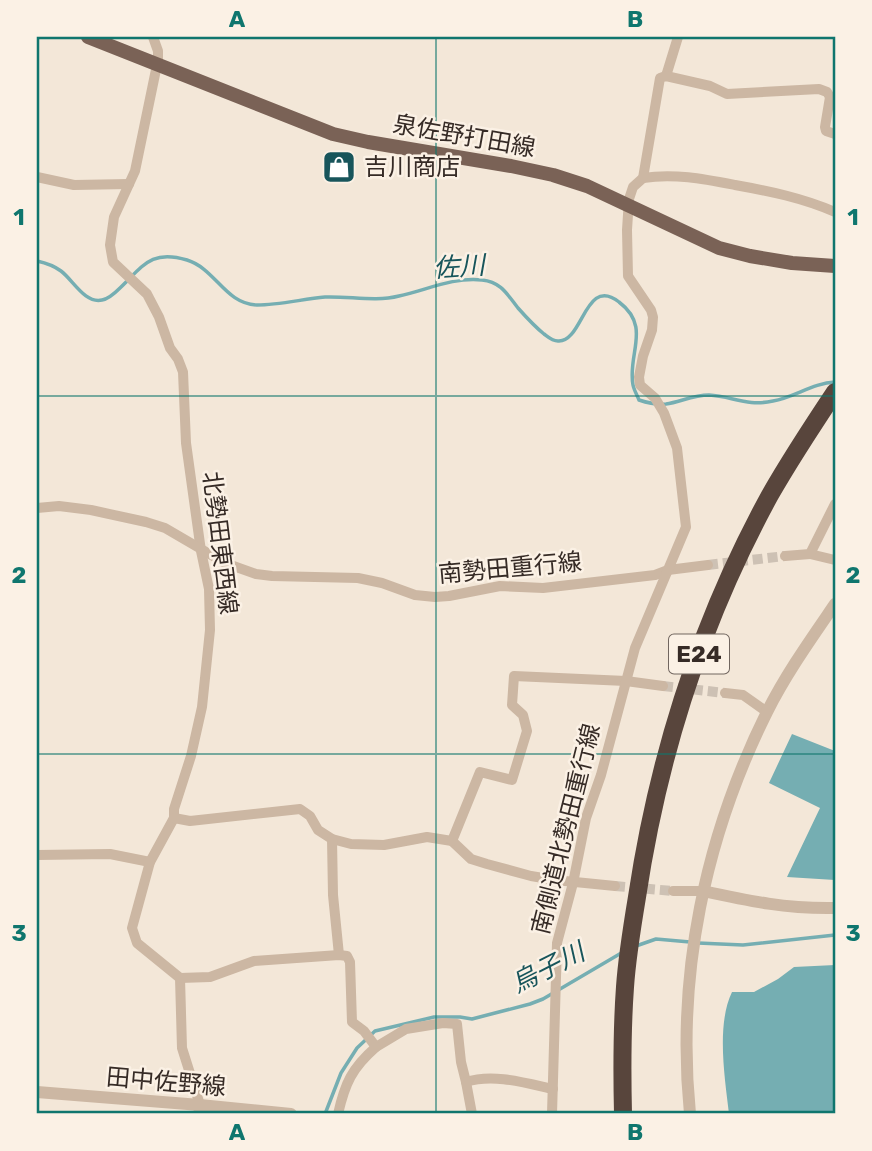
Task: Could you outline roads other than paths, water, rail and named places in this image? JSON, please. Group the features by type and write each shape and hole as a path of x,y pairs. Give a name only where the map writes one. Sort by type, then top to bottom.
{"highway":[{"name":"E24","path":"623,1114 625,985 633,923 644,848 676,722 697,657 721,597 755,525 771,494 835,391"}],"main road":[{"name":"泉佐野打田線","path":"88,37 333,134 553,175 587,186 719,248 771,259 835,266"}],"street":[{"path":"153,37 158,51 157,64"},
{"path":"666,76 678,37"},
{"name":"北勢田東西線","path":"157,64 135,171 114,217 110,245 113,262 147,294 183,372 186,443 209,589 209,643 202,707 191,756 174,809 174,818 150,862 132,928 136,943 180,978"},
{"path":"642,178 657,87 660,78 666,76 710,86 726,94 819,89 827,92 830,97 824,127 826,131 835,134"},
{"path":"627,206 633,187 642,178 660,175 692,177 768,191 814,203 835,212"},
{"path":"37,177 74,185 129,184"},
{"name":"南側道北勢田重行線","path":"552,1114 556,943 573,883 586,818 601,775 635,648 686,527 677,448 664,413 655,398 640,385 643,356 652,330 653,317 628,276 627,206"},
{"path":"810,554 835,504"},
{"name":"南勢田重行線","path":"37,508 60,506 146,522 165,528 225,564 257,574 358,578 415,595 435,597 486,587 543,588 655,575 668,570 708,565"},
{"path":"785,556 810,554 835,560"},
{"path":"690,1114 687,993 703,891 729,800 767,712 802,650 835,604"},
{"path":"452,841 480,772 512,780 527,732 523,715 512,705 514,676 663,685"},
{"path":"725,693 743,695 767,712"},
{"path":"174,818 190,821 300,809 310,816 318,830 332,839 351,844 384,845 428,837 452,841 471,859 531,876 615,886"},
{"path":"332,839 333,895 339,955"},
{"path":"37,855 110,854 150,862"},
{"path":"673,891 703,891 766,904 835,908"},
{"path":"199,1110 182,1048 180,978 210,977 254,961 347,956 350,962 352,1022 374,1045"},
{"path":"338,1114 352,1073 374,1045 406,1029 443,1023 457,1024 461,1062 472,1114"},
{"path":"466,1082 484,1078 553,1089"},
{"name":"田中佐野線","path":"37,1092 199,1110 291,1114"}],"water":[{"path":"792,734 835,751 835,880 787,877 820,808 769,783"},
{"path":"835,965 835,1114 729,1114 723,1036 727,1005 732,992 754,992 794,967"}],"waterway":[{"name":"佐川","path":"37,261 58,269 85,295 96,300 109,297 142,267 156,258 165,257 175,257 197,264 228,293 246,303 257,305 325,297 390,298 450,282 489,281 499,286 537,328 550,339 558,341 566,339 573,332 591,303 599,297 608,296 629,311 634,321 636,341 632,374 633,387 639,400 666,404 709,395 764,403 835,382"},
{"name":"烏子川","path":"698,943 743,945 835,935"},
{"name":"烏子川","path":"636,946 656,939 690,942"},
{"name":"烏子川","path":"325,1114 341,1073 357,1048 375,1031 434,1017 472,1019 530,1004 623,952"}],"tunnel":[{"path":"708,565 785,556"},
{"path":"663,686 725,693"},
{"path":"615,886 673,891"}],"place":[{"name":"吉川商店","path":"339,167"}]}
